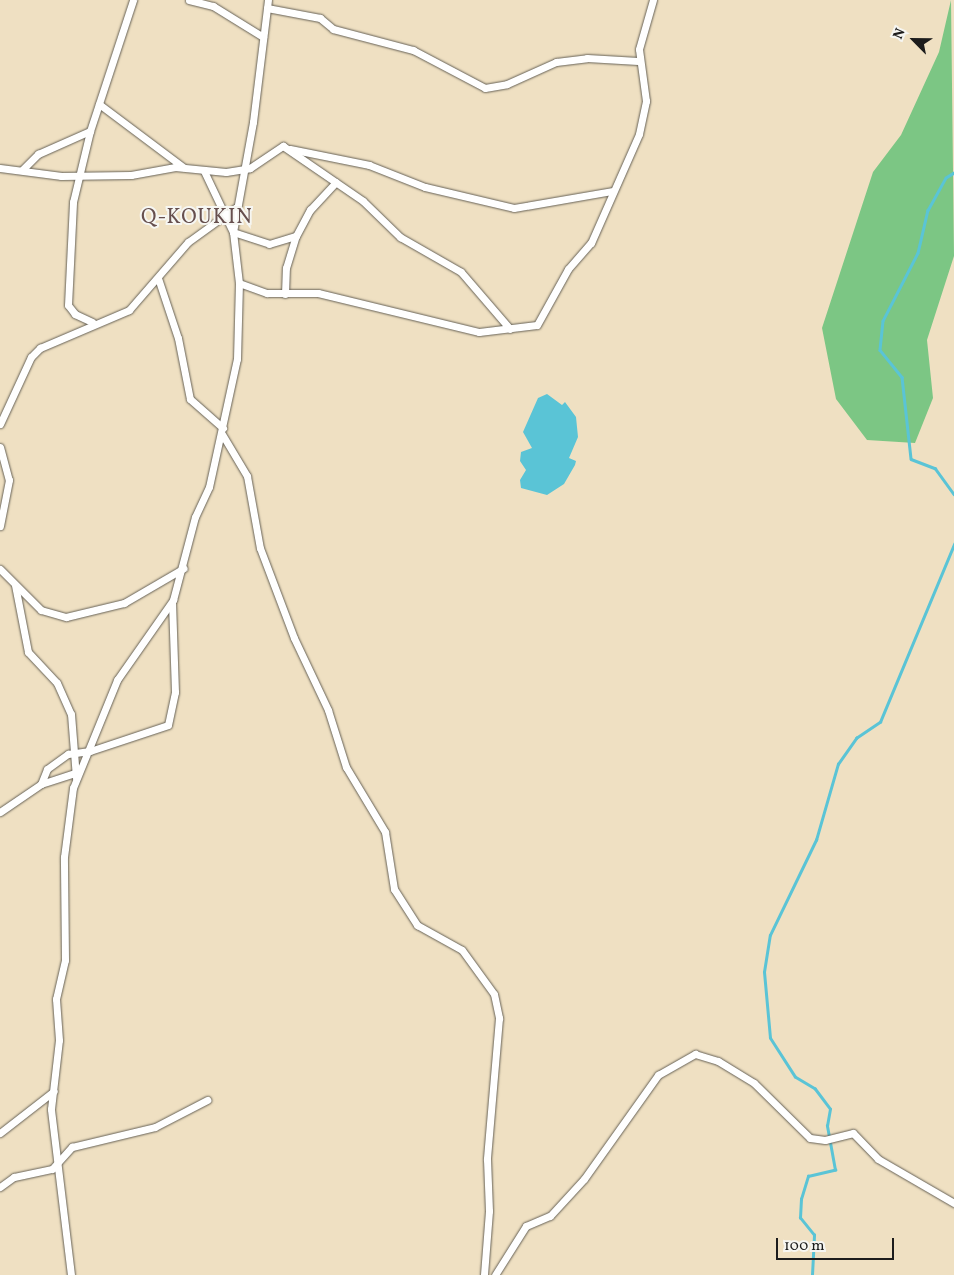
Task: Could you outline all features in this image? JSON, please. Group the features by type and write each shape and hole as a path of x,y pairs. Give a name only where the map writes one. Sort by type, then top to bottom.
{"street":[{"path":"92,322 75,314 68,304 70,224 90,131 133,0"},
{"path":"190,0 220,9 263,37"},
{"path":"239,283 267,294 318,293 479,332 510,329 539,323 568,268 591,243 643,121 646,94 638,61 653,0"},
{"path":"0,812 41,784 75,776 90,751 122,670 172,602 184,567 222,431 237,358 239,283 233,232 235,208 244,170 268,4 320,18 333,29 413,50 485,88 508,84 556,62 587,58 638,61"},
{"path":"99,104 184,167"},
{"path":"22,170 38,154 90,131"},
{"path":"0,168 48,175 80,173 131,175 184,167 204,171 244,170 280,147 369,165 421,185 514,208 612,190"},
{"path":"289,149 336,182 400,237 460,272 510,329"},
{"path":"204,171 233,232 269,244 296,236"},
{"path":"285,294 286,268 296,236 310,210 336,182"},
{"path":"0,424 31,357 52,340 92,322 129,310 188,242 235,208"},
{"path":"158,278 178,338 190,398 222,431 247,476 260,548 294,638 328,710 346,767 385,832 394,889 417,925 462,950 494,994 499,1018 487,1159 489,1211 484,1275"},
{"path":"0,447 9,480 0,526"},
{"path":"0,569 40,610 66,617 124,603 184,567"},
{"path":"15,585 28,652 57,683 68,704 74,752 75,776 64,857 65,960 56,999 59,1040 52,1109 60,1160 71,1275"},
{"path":"41,784 47,769 74,752 90,751 160,730 170,721 175,692 172,602"},
{"path":"495,1275 526,1226 550,1216 584,1179 658,1074 695,1054 726,1065 754,1083 810,1138 825,1140 853,1133 878,1159 954,1203"},
{"path":"0,1133 26,1118 54,1091"},
{"path":"0,1186 14,1177 48,1171 72,1147 155,1127 207,1100"}],"green space":[{"path":"951,0 954,256 927,340 933,398 915,443 867,440 836,399 822,328 873,172 901,135 939,52"}],"water":[{"path":"547,394 562,405 565,402 576,417 578,437 569,458 576,461 575,465 564,484 547,495 521,488 520,480 526,470 520,461 521,452 532,448 523,432 538,398"}],"waterway":[{"path":"954,173 946,178 928,210 918,253 883,321 880,350 902,377 911,459 935,468 954,494"},
{"path":"812,1275 814,1235 800,1218 801,1199 808,1176 835,1170 827,1126 830,1109 815,1089 795,1077 770,1038 764,972 770,935 816,840 838,764 856,738 880,722 954,544"}],"district":[{"name":"Q-KOUKIN","path":"197,218"}]}
